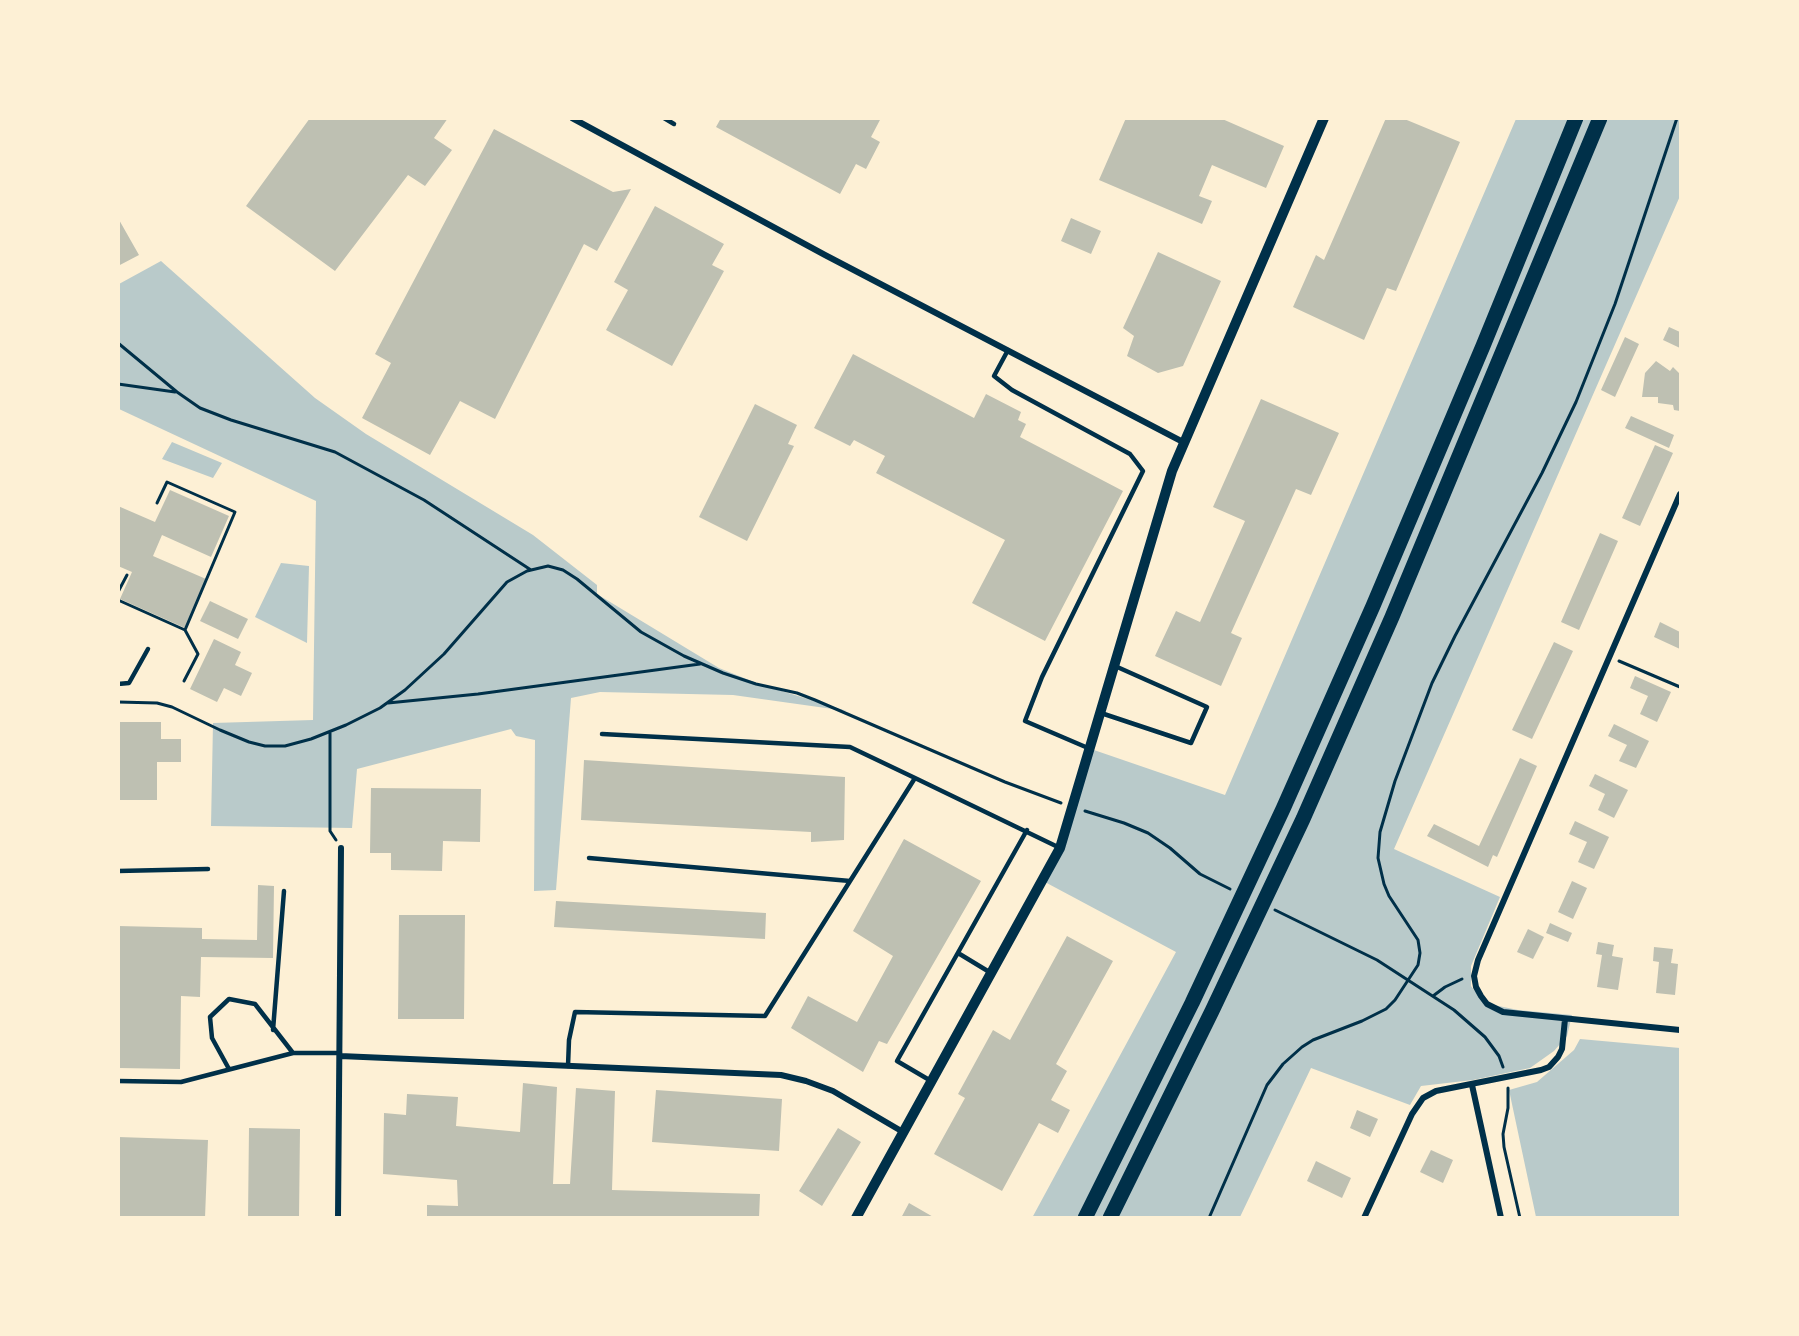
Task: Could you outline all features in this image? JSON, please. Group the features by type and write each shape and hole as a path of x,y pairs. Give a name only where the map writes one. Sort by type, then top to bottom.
{"highway":[{"path":"1085,1218 1187,1014 1283,808 1373,606 1576,118"},
{"path":"1110,1218 1208,1021 1302,819 1397,606 1600,118"}],"street":[{"path":"572,118 807,246 1184,442"},
{"path":"856,1218 1060,848 1164,498 1184,442 1324,118"},
{"path":"1680,494 1478,960 1474,976 1481,996 1495,1010 1512,1014 1680,1030"},
{"path":"338,1218 341,849"},
{"path":"1364,1218 1417,1105 1423,1098 1436,1091 1541,1070 1549,1066 1562,1049 1565,1019"},
{"path":"340,1054 781,1075 833,1091 903,1132"},
{"path":"1472,1085 1501,1218"}],"lane":[{"path":"664,118 674,124"},
{"path":"1008,350 994,376 1012,390 1130,454 1143,471 1042,678 1025,721 1091,749"},
{"path":"118,684 129,683 148,649"},
{"path":"1101,713 1191,743 1207,707 1114,666"},
{"path":"602,734 850,747 1027,830 1060,848"},
{"path":"568,1066 569,1040 575,1012 765,1016 915,778"},
{"path":"932,1081 897,1061 1027,830"},
{"path":"589,858 850,881"},
{"path":"118,871 208,869"},
{"path":"273,1030 284,891"},
{"path":"958,954 991,973"},
{"path":"229,1069 212,1038 210,1017 229,999 255,1004 293,1053"},
{"path":"118,1081 181,1082 293,1053 340,1054"}],"path":[{"path":"1209,1218 1267,1085 1283,1064 1313,1040 1375,1016 1386,1009 1395,1000 1418,965 1420,952 1418,940 1389,896 1378,858 1380,832 1395,781 1420,712 1455,636 1542,473 1580,392 1615,304 1677,118"},
{"path":"118,343 200,408 334,452 424,500 531,570"},
{"path":"118,384 177,392"},
{"path":"157,503 167,482 235,512 185,630"},
{"path":"118,702 157,703 172,707 220,730 265,746 285,746 330,733 386,704 405,690 444,654 507,582 531,570 548,566 563,570 578,579 642,633 702,664 756,684 797,693 816,700 1005,782 1148,833 1160,840 1200,874 1232,890"},
{"path":"118,592 127,575"},
{"path":"118,600 185,630 198,654 184,681"},
{"path":"1609,656 1680,687"},
{"path":"386,704 702,664"},
{"path":"330,733 330,831 341,849"},
{"path":"1274,910 1354,948 1409,980"},
{"path":"1433,996 1457,981 1474,976"}],"shaded area":[{"path":"1516,119 1680,119 1680,196 1394,849 1500,897 1471,966 1471,986 1484,1003 1518,1010 1572,1015 1567,1036 1554,1051 1530,1068 1473,1080 1421,1086 1410,1105 1311,1068 1240,1217 1032,1218 1176,952 1043,881 1091,749 1225,795"},
{"path":"161,261 315,398 366,434 533,535 597,585 597,594 719,668 759,684 847,711 733,695 600,692 571,698 556,890 534,891 535,740 516,736 511,729 357,769 352,828 211,826 213,723 313,720 316,501 119,409 119,284"},
{"path":"172,442 222,463 213,478 162,459"},
{"path":"281,563 309,566 307,643 255,617"},
{"path":"1580,1039 1680,1048 1680,1217 1536,1217 1509,1090 1537,1082 1574,1050"}],"building":[{"path":"310,118 448,118 434,138 452,150 425,186 408,175 335,271 246,206"},
{"path":"721,118 881,118 871,137 880,142 866,169 856,164 840,194 716,127"},
{"path":"1126,118 1220,118 1284,146 1266,188 1212,165 1199,196 1212,201 1202,224 1099,180"},
{"path":"1386,118 1402,118 1460,142 1396,291 1387,288 1364,340 1293,307 1316,255 1324,260"},
{"path":"494,129 613,192 631,189 597,251 584,244 495,419 460,401 430,455 362,418 391,363 375,354"},
{"path":"655,206 724,244 712,265 724,271 672,366 606,330 628,290 614,282"},
{"path":"118,218 139,255 118,266"},
{"path":"1071,218 1101,231 1091,254 1061,241"},
{"path":"1158,252 1221,281 1183,366 1158,373 1127,356 1134,336 1123,328"},
{"path":"1669,327 1680,332 1680,348 1663,340"},
{"path":"1625,337 1639,344 1615,397 1601,390"},
{"path":"853,354 974,418 986,394 1021,412 1018,420 1026,424 1020,437 1123,491 1045,641 972,603 1005,540 876,473 885,456 854,440 850,446 814,428"},
{"path":"1656,361 1670,371 1673,367 1680,374 1680,411 1674,410 1673,405 1658,403 1658,397 1642,397 1645,373"},
{"path":"1261,399 1339,433 1311,495 1296,489 1231,633 1242,638 1221,686 1155,656 1176,611 1200,622 1245,521 1213,507"},
{"path":"755,404 797,425 788,444 794,446 747,541 699,517"},
{"path":"1631,416 1674,435 1669,448 1625,428"},
{"path":"1655,445 1673,453 1640,526 1622,518"},
{"path":"170,490 229,516 211,557 162,535 153,556 206,579 185,628 120,599 132,572 118,566 118,506 155,522"},
{"path":"1600,533 1618,541 1579,630 1561,622"},
{"path":"210,601 248,619 238,639 200,621"},
{"path":"1660,622 1680,632 1680,649 1654,637"},
{"path":"214,639 241,652 235,665 252,673 241,696 224,688 217,702 190,689"},
{"path":"1554,642 1573,651 1532,739 1512,730"},
{"path":"1635,676 1671,692 1657,722 1640,714 1648,696 1630,688"},
{"path":"118,722 161,722 161,739 181,739 181,762 157,762 157,800 118,800"},
{"path":"1614,724 1649,741 1636,768 1619,761 1627,745 1608,736"},
{"path":"1520,758 1537,766 1497,857 1493,855 1488,867 1427,836 1434,824 1479,846"},
{"path":"584,760 845,777 844,840 811,842 811,832 581,820"},
{"path":"1595,774 1628,790 1614,818 1598,810 1605,794 1589,786"},
{"path":"371,788 481,789 480,842 443,841 442,871 391,870 391,853 370,853"},
{"path":"1575,821 1609,837 1594,869 1578,862 1587,842 1569,834"},
{"path":"904,839 981,881 887,1044 879,1041 863,1072 791,1028 808,996 857,1022 893,956 853,931"},
{"path":"1572,881 1587,888 1573,919 1558,912"},
{"path":"258,885 274,886 273,958 201,957 200,997 181,996 180,1069 118,1068 118,926 202,928 202,939 257,940"},
{"path":"556,901 766,913 765,939 554,927"},
{"path":"399,915 465,915 464,1019 398,1019"},
{"path":"1550,923 1572,933 1568,942 1546,933"},
{"path":"1528,929 1544,937 1533,959 1517,952"},
{"path":"1067,936 1113,961 1056,1064 1067,1071 1051,1100 1070,1110 1058,1133 1039,1123 1002,1191 934,1154 965,1098 958,1094 993,1030 1010,1040"},
{"path":"1598,942 1614,945 1612,956 1623,958 1618,990 1597,987 1602,955 1596,954"},
{"path":"1654,947 1673,949 1671,963 1678,964 1675,995 1656,993 1659,962 1653,961"},
{"path":"523,1083 557,1087 553,1184 570,1184 576,1088 615,1091 612,1190 760,1194 759,1218 427,1218 427,1205 458,1206 457,1180 383,1174 384,1113 406,1115 407,1094 458,1097 456,1126 520,1132"},
{"path":"656,1090 782,1099 779,1151 652,1142"},
{"path":"1357,1110 1378,1119 1370,1137 1350,1128"},
{"path":"249,1128 300,1129 299,1218 248,1218"},
{"path":"838,1128 861,1142 822,1206 799,1191"},
{"path":"118,1137 208,1140 205,1218 118,1218"},
{"path":"1431,1150 1453,1160 1443,1183 1420,1172"},
{"path":"1316,1161 1351,1178 1342,1198 1307,1181"},
{"path":"909,1203 935,1218 901,1218"}]}
